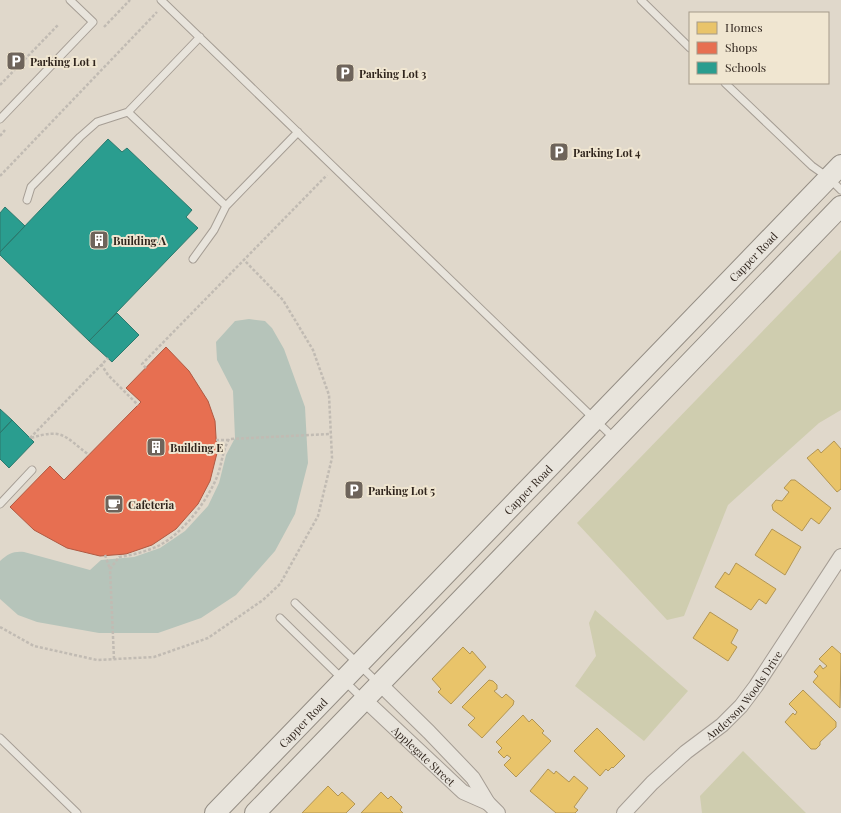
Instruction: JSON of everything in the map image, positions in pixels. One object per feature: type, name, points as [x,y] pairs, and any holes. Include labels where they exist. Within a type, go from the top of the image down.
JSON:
[{"type":"street","name":"Capper Road","points":[[215,813],[595,420],[837,177]]},
{"type":"street","points":[[255,813],[841,206]]},
{"type":"street","name":"Anderson Woods Drive","points":[[624,813],[652,783],[686,752],[722,725],[741,706],[756,686],[841,556]]},
{"type":"street","name":"Applegate Street","points":[[380,684],[473,778],[493,808]]},
{"type":"street","name":"Applegate Street","points":[[365,700],[463,792],[493,808]]},
{"type":"street","points":[[414,747],[429,732]]},
{"type":"lane","points":[[0,119],[93,22],[70,0]]},
{"type":"lane","points":[[161,0],[616,440]]},
{"type":"lane","points":[[641,0],[689,47]]},
{"type":"lane","points":[[27,200],[31,186],[80,137],[97,122],[128,112],[200,37]]},
{"type":"lane","points":[[726,84],[812,166],[837,177]]},
{"type":"lane","points":[[128,112],[226,206]]},
{"type":"lane","points":[[193,259],[214,230],[226,206],[298,132]]},
{"type":"lane","points":[[0,504],[32,470]]},
{"type":"lane","points":[[295,603],[380,684]]},
{"type":"lane","points":[[280,618],[365,700]]},
{"type":"lane","points":[[0,738],[77,813]]},
{"type":"path","points":[[0,176],[157,12]]},
{"type":"path","points":[[0,85],[58,25]]},
{"type":"path","points":[[146,368],[142,364],[327,175]]},
{"type":"path","points":[[0,627],[34,646],[97,660],[154,657],[208,638],[263,600],[280,584],[318,516],[332,458],[329,395],[313,350],[283,300],[244,260]]},
{"type":"path","points":[[88,455],[60,434],[49,432],[30,438],[108,358]]},
{"type":"path","points":[[101,364],[108,375],[138,405]]},
{"type":"path","points":[[216,440],[331,434]]},
{"type":"path","points":[[110,569],[119,557],[134,554],[161,544],[187,523],[203,503],[217,476],[223,449],[229,440]]},
{"type":"path","points":[[105,556],[110,569],[114,660]]},
{"type":"shaded area","points":[[841,250],[841,410],[819,423],[728,505],[684,616],[667,620],[577,523]]},
{"type":"shaded area","points":[[249,319],[265,321],[272,328],[284,349],[305,407],[308,463],[295,514],[275,551],[236,595],[201,618],[158,633],[99,633],[37,622],[18,615],[0,599],[0,561],[8,555],[17,552],[24,552],[90,570],[101,560],[134,557],[160,548],[185,531],[208,506],[219,483],[226,455],[235,438],[233,391],[217,360],[216,342],[235,321]]},
{"type":"shaded area","points":[[595,610],[688,691],[644,741],[575,686],[596,656],[589,623]]},
{"type":"shaded area","points":[[743,751],[806,813],[702,813],[700,796]]},
{"type":"building: Homes","points":[[834,441],[841,449],[841,489],[837,492],[807,458],[818,449],[821,453]]},
{"type":"building: Homes","points":[[791,480],[795,480],[831,508],[819,524],[811,518],[802,531],[773,510],[772,505],[776,500],[782,501],[789,492],[784,488]]},
{"type":"building: Homes","points":[[772,529],[801,547],[785,575],[755,555]]},
{"type":"building: Homes","points":[[736,563],[776,589],[766,604],[759,599],[751,610],[715,587],[725,572],[729,575]]},
{"type":"building: Homes","points":[[710,612],[738,630],[731,643],[737,647],[728,661],[693,638]]},
{"type":"building: Homes","points":[[832,646],[841,654],[840,708],[813,682],[818,676],[814,672],[820,665],[823,669],[827,666],[819,659]]},
{"type":"building: Homes","points":[[463,647],[470,654],[472,651],[486,667],[451,704],[438,692],[441,689],[432,679]]},
{"type":"building: Homes","points":[[489,680],[493,681],[497,685],[497,689],[494,691],[502,698],[506,694],[514,701],[513,705],[482,738],[468,725],[475,718],[462,707]]},
{"type":"building: Homes","points":[[803,690],[836,722],[836,727],[820,742],[820,745],[816,749],[811,749],[785,722],[793,713],[795,715],[797,712],[789,704]]},
{"type":"building: Homes","points":[[523,715],[529,722],[532,719],[544,731],[542,733],[551,741],[516,777],[504,765],[511,758],[507,755],[504,758],[498,752],[502,748],[496,742]]},
{"type":"building: Homes","points":[[597,728],[625,756],[613,768],[612,767],[608,771],[606,769],[600,776],[574,751]]},
{"type":"building: Homes","points":[[548,769],[554,774],[556,771],[569,782],[574,776],[588,788],[574,807],[578,810],[575,813],[556,813],[530,791]]},
{"type":"building: Homes","points":[[328,786],[338,796],[342,792],[355,804],[346,813],[302,813]]},
{"type":"building: Homes","points":[[381,792],[388,799],[391,796],[402,807],[400,810],[403,813],[361,813]]},
{"type":"building: Shops","name":"Building E","points":[[166,347],[189,371],[208,401],[215,421],[217,453],[210,481],[198,504],[176,529],[152,545],[126,554],[100,556],[67,548],[34,530],[10,507],[50,466],[64,480],[141,402],[126,388]]},
{"type":"building: Schools","name":"Building A","points":[[108,139],[122,152],[127,148],[192,210],[186,217],[198,228],[89,341],[0,255],[0,252]]},
{"type":"building: Schools","points":[[5,207],[25,226],[0,252],[0,213]]},
{"type":"building: Schools","points":[[117,313],[139,335],[112,362],[89,341]]},
{"type":"building: Schools","points":[[0,409],[12,420],[0,433]]},
{"type":"building: Schools","points":[[12,420],[34,442],[9,468],[0,459],[0,433]]},
{"type":"place","name":"Parking Lot 1","points":[[16,61]]},
{"type":"place","name":"Parking Lot 3","points":[[345,73]]},
{"type":"place","name":"Parking Lot 4","points":[[559,152]]},
{"type":"place","name":"Building A","points":[[99,240]]},
{"type":"place","name":"Building E","points":[[156,447]]},
{"type":"place","name":"Parking Lot 5","points":[[354,490]]},
{"type":"place","name":"Cafeteria","points":[[114,504]]}]
